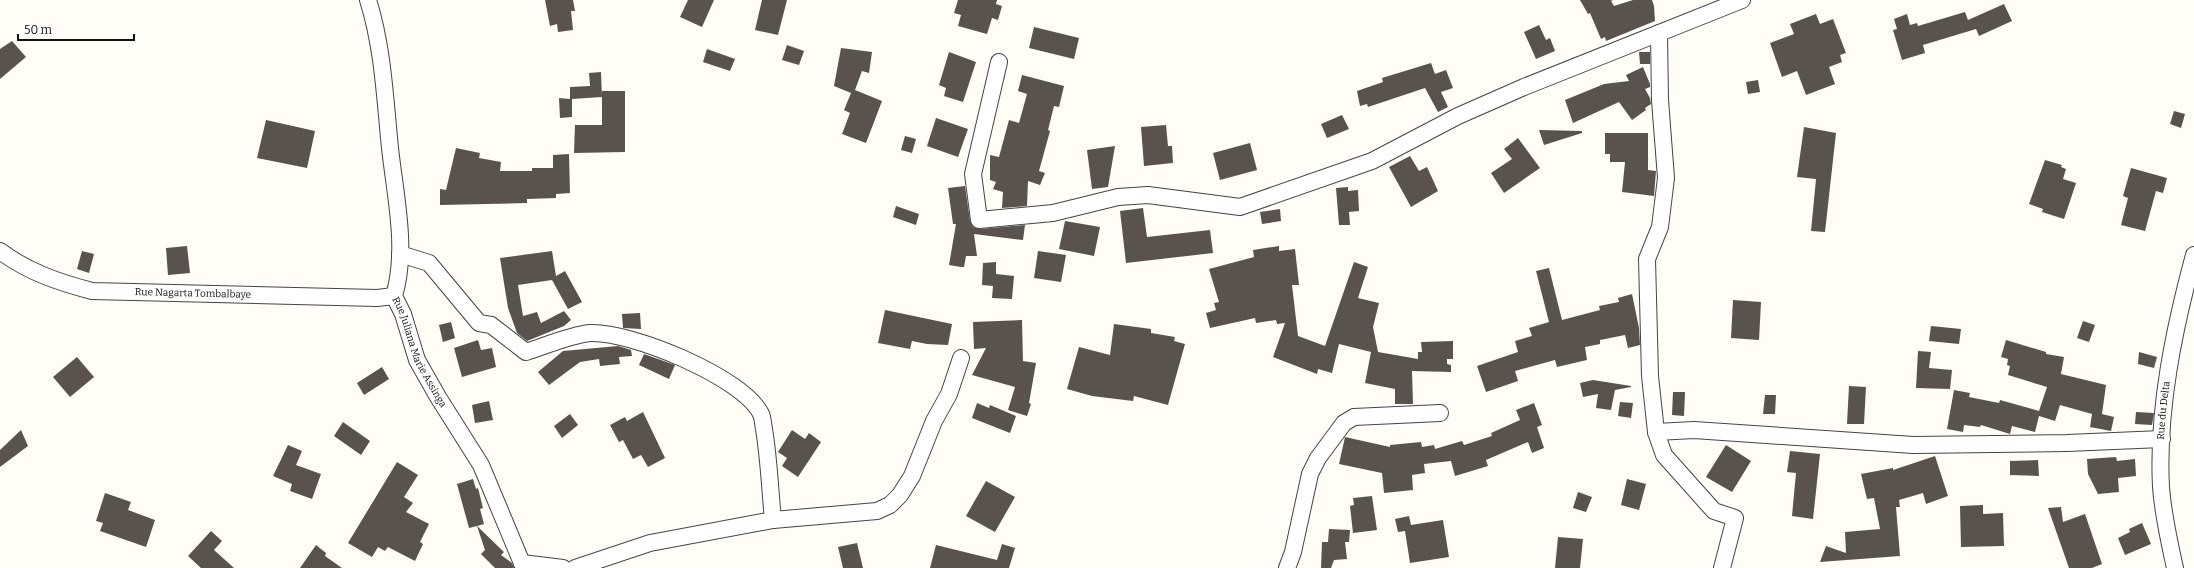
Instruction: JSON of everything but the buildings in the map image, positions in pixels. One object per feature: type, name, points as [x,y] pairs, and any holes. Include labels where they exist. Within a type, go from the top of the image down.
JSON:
[{"type":"street","name":"Rue Juliana Marie Assinga","points":[[368,0],[380,52],[400,254],[400,278],[394,296],[403,314],[417,360],[482,465],[523,565]]},
{"type":"street","points":[[999,62],[973,174],[979,220],[1053,213],[1118,197],[1148,195],[1240,207],[1372,162],[1458,116],[1524,87],[1742,0]]},
{"type":"street","points":[[1659,33],[1660,100],[1666,178],[1660,227],[1646,259],[1650,376],[1656,432],[1664,455],[1714,511],[1735,518],[1722,568]]},
{"type":"street","name":"Rue Nagarta Tombalbaye","points":[[0,251],[17,263],[38,274],[64,284],[92,290],[376,298],[394,296]]},
{"type":"street","points":[[400,254],[429,262],[479,323],[491,325],[526,352],[589,333],[629,338],[674,355],[733,386],[761,414],[765,438],[773,520]]},
{"type":"street","name":"Rue du Delta","points":[[2175,568],[2166,528],[2161,487],[2162,439],[2172,344],[2194,256]]},
{"type":"street","points":[[575,568],[650,544],[773,520],[877,511],[890,505],[900,495],[912,476],[928,435],[949,394],[961,358]]},
{"type":"street","points":[[1287,568],[1293,552],[1310,474],[1318,458],[1344,423],[1354,417],[1440,413]]},
{"type":"street","points":[[1656,432],[1694,430],[1913,445],[2082,443],[2162,439]]},
{"type":"street","points":[[523,565],[563,568]]}]
